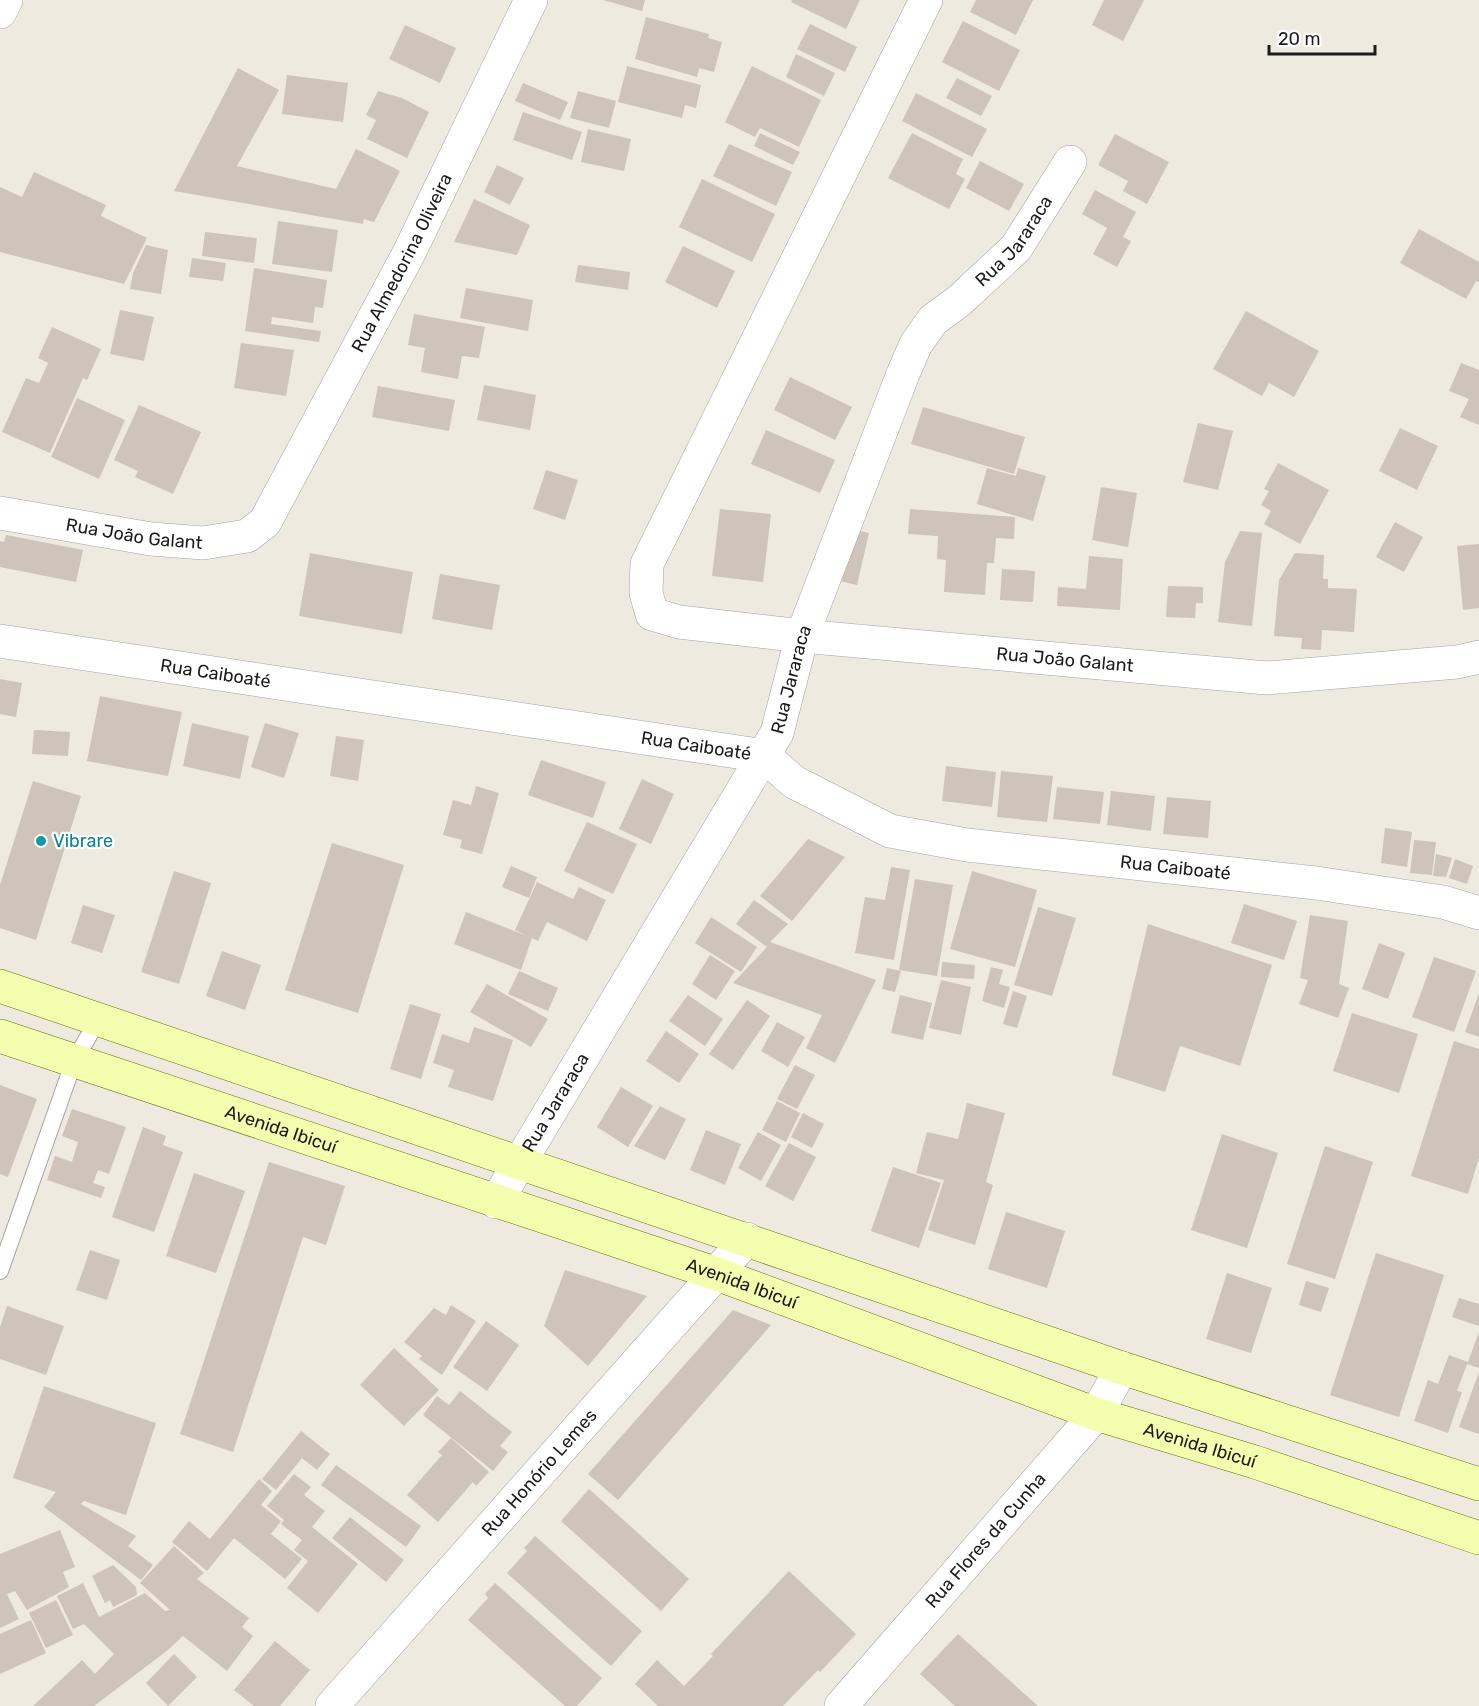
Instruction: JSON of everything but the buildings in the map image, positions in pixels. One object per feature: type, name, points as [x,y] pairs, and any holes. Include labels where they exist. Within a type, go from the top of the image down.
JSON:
[{"type":"main road","points":[[0,986],[1122,1368],[1479,1485]]},
{"type":"main road","name":"Avenida Ibicuí","points":[[0,1036],[717,1274],[1096,1414],[1255,1462],[1479,1538]]},
{"type":"main road","points":[[1255,1462],[1275,1418]]},
{"type":"street","points":[[0,12],[6,0]]},
{"type":"street","name":"Rua Almedorina Oliveira","points":[[265,522],[410,251],[531,0]]},
{"type":"street","name":"Rua João Galant","points":[[926,0],[647,564],[646,593],[652,614],[679,622],[802,636],[1267,678],[1457,662],[1479,657]]},
{"type":"street","name":"Rua Jararaca","points":[[496,1202],[777,734],[802,636],[916,344],[933,320],[959,301],[1016,248],[1070,162]]},
{"type":"street","name":"Rua João Galant","points":[[0,513],[151,539],[203,543],[247,536],[265,522]]},
{"type":"street","name":"Rua Caiboaté","points":[[0,641],[765,756],[794,782],[890,831],[967,845],[1316,883],[1443,903],[1479,913]]},
{"type":"street","name":"Rua Honório Lemes","points":[[332,1706],[747,1239]]},
{"type":"street","name":"Rua Flores da Cunha","points":[[841,1706],[1096,1414],[1122,1368]]},
{"type":"lane","points":[[0,1270],[74,1061],[98,1020]]},
{"type":"place","name":"Vibrare","points":[[41,841]]}]
